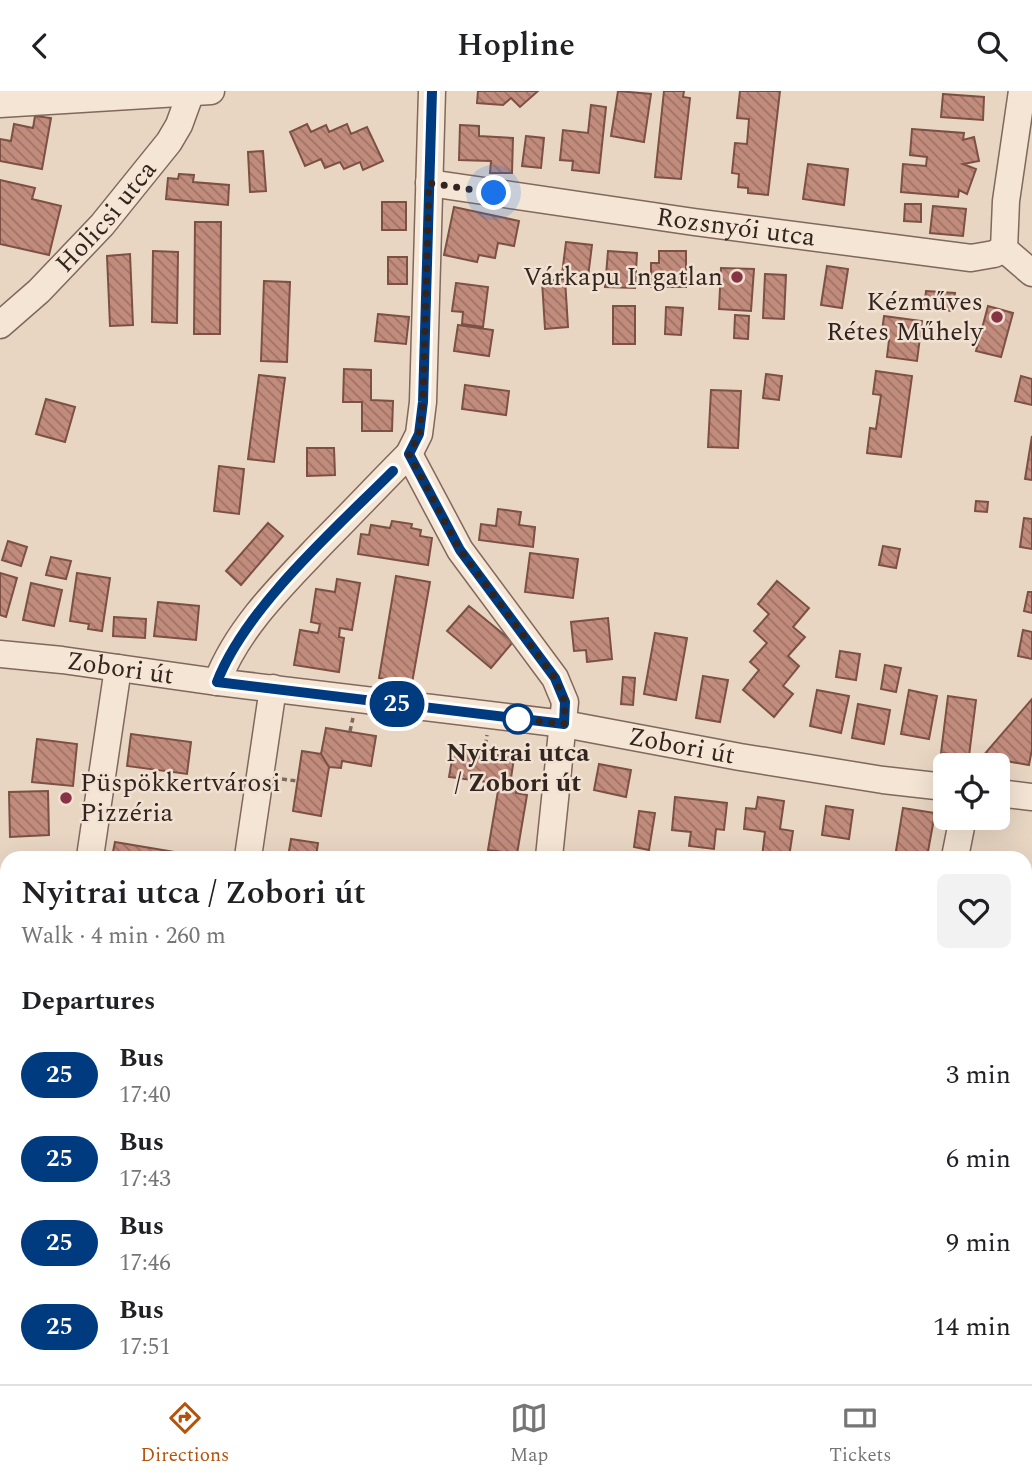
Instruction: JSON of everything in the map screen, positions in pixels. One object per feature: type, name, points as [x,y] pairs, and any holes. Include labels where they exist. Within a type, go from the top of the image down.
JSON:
[{"type":"street","points":[[217,682],[225,661],[248,626],[293,573],[409,454],[419,434],[423,402],[432,91]]},
{"type":"street","points":[[1021,91],[1006,201],[1004,249],[1032,274]]},
{"type":"street","points":[[0,104],[201,92]]},
{"type":"street","name":"Holicsi utca","points":[[0,325],[39,291],[119,204],[169,142],[201,92]]},
{"type":"street","name":"Rozsnyói utca","points":[[429,183],[971,258],[994,254],[1004,249]]},
{"type":"street","points":[[409,454],[460,550],[555,678],[565,702],[549,851]]},
{"type":"street","name":"Zobori út","points":[[0,654],[564,724],[740,757],[933,786]]},
{"type":"street","points":[[91,851],[118,668]]},
{"type":"street","points":[[249,851],[273,688]]},
{"type":"street","points":[[1010,794],[1032,797]]},
{"type":"street","points":[[956,851],[960,830]]},
{"type":"path","points":[[350,731],[353,718]]},
{"type":"path","points":[[484,753],[486,739]]},
{"type":"building","points":[[478,91],[538,91],[520,107],[511,98],[503,105],[477,103]]},
{"type":"building","points":[[618,91],[651,94],[644,142],[611,136]]},
{"type":"building","points":[[664,91],[684,91],[683,97],[690,98],[681,179],[655,177]]},
{"type":"building","points":[[740,91],[780,91],[768,195],[748,193],[748,188],[738,187],[739,174],[732,173],[735,143],[747,144],[749,119],[737,118]]},
{"type":"building","points":[[943,94],[984,97],[983,120],[941,117]]},
{"type":"building","points":[[591,105],[606,107],[599,173],[572,170],[573,161],[560,160],[563,130],[588,133]]},
{"type":"building","points":[[35,116],[51,118],[42,169],[0,161],[0,139],[11,141],[14,124],[33,128]]},
{"type":"building","points":[[307,124],[311,132],[326,125],[329,132],[347,124],[351,134],[367,127],[383,161],[363,170],[360,162],[344,169],[340,162],[325,168],[321,159],[305,166],[290,132]]},
{"type":"building","points":[[460,125],[479,126],[479,136],[513,138],[512,173],[490,173],[491,161],[459,160]]},
{"type":"building","points":[[912,129],[964,133],[963,140],[974,137],[979,161],[963,164],[976,169],[967,194],[959,190],[958,197],[901,192],[903,164],[926,166],[927,157],[910,155]]},
{"type":"building","points":[[526,136],[544,138],[541,168],[522,166]]},
{"type":"building","points":[[263,151],[266,191],[250,192],[248,152]]},
{"type":"building","points":[[808,164],[848,169],[844,205],[803,199]]},
{"type":"building","points":[[179,174],[194,175],[193,182],[229,185],[228,205],[166,199],[168,178],[178,179]]},
{"type":"building","points":[[0,180],[35,188],[32,199],[61,206],[49,255],[0,244]]},
{"type":"building","points":[[382,202],[406,202],[406,230],[382,230]]},
{"type":"building","points":[[905,204],[921,204],[921,222],[904,221]]},
{"type":"building","points":[[933,206],[966,209],[963,236],[930,233]]},
{"type":"building","points":[[454,207],[519,221],[514,246],[498,243],[495,258],[479,255],[477,262],[444,255]]},
{"type":"building","points":[[195,222],[221,222],[220,334],[194,334]]},
{"type":"building","points":[[566,242],[592,245],[588,277],[562,274]]},
{"type":"building","points":[[153,251],[178,252],[177,323],[152,322]]},
{"type":"building","points":[[608,251],[637,253],[635,288],[605,287]]},
{"type":"building","points":[[659,251],[686,251],[686,287],[651,287],[651,263],[659,263]]},
{"type":"building","points":[[130,254],[133,325],[110,326],[107,256]]},
{"type":"building","points":[[388,257],[407,257],[407,284],[388,284]]},
{"type":"building","points":[[827,266],[848,269],[842,308],[821,305]]},
{"type":"building","points":[[721,268],[754,269],[751,311],[719,309]]},
{"type":"building","points":[[765,274],[786,275],[784,319],[763,318]]},
{"type":"building","points":[[565,279],[568,327],[545,329],[542,281]]},
{"type":"building","points":[[264,281],[290,282],[287,362],[261,361]]},
{"type":"building","points":[[456,283],[488,287],[483,327],[462,324],[463,312],[452,311]]},
{"type":"building","points":[[926,291],[955,293],[953,311],[924,309]]},
{"type":"building","points":[[613,306],[635,306],[635,344],[613,344]]},
{"type":"building","points":[[988,306],[1013,313],[1001,357],[976,351]]},
{"type":"building","points":[[666,307],[683,308],[681,335],[665,334]]},
{"type":"building","points":[[378,314],[409,317],[406,344],[375,341]]},
{"type":"building","points":[[735,315],[749,316],[748,339],[734,338]]},
{"type":"building","points":[[884,316],[922,321],[917,361],[887,357],[889,340],[881,339]]},
{"type":"building","points":[[458,325],[493,330],[489,356],[454,351]]},
{"type":"building","points":[[344,369],[371,370],[371,400],[393,401],[392,431],[362,431],[362,402],[343,402]]},
{"type":"building","points":[[876,371],[912,376],[901,457],[867,453],[870,428],[876,429],[881,395],[873,394]]},
{"type":"building","points":[[766,374],[782,376],[779,400],[763,398]]},
{"type":"building","points":[[259,375],[285,378],[274,462],[248,459]]},
{"type":"building","points":[[1021,376],[1032,379],[1032,405],[1015,401]]},
{"type":"building","points":[[465,385],[509,391],[506,415],[462,409]]},
{"type":"building","points":[[711,390],[741,391],[738,448],[708,447]]},
{"type":"building","points":[[46,399],[75,407],[65,442],[36,434]]},
{"type":"building","points":[[1032,436],[1032,480],[1025,479]]},
{"type":"building","points":[[307,448],[334,448],[335,475],[307,476]]},
{"type":"building","points":[[219,466],[244,469],[239,514],[214,511]]},
{"type":"building","points":[[976,501],[988,502],[987,512],[975,511]]},
{"type":"building","points":[[498,509],[521,512],[519,525],[535,527],[533,547],[479,540],[481,524],[496,526]]},
{"type":"building","points":[[1024,518],[1032,519],[1032,549],[1020,547]]},
{"type":"building","points":[[392,521],[412,524],[411,528],[421,530],[420,536],[432,538],[428,565],[358,554],[361,534],[369,535],[371,525],[390,528]]},
{"type":"building","points":[[268,523],[283,536],[241,585],[226,571]]},
{"type":"building","points":[[8,541],[27,547],[21,566],[2,560]]},
{"type":"building","points":[[883,546],[900,549],[896,568],[879,565]]},
{"type":"building","points":[[530,553],[578,559],[573,598],[525,592]]},
{"type":"building","points":[[51,557],[71,561],[66,579],[46,575]]},
{"type":"building","points":[[0,573],[17,578],[6,617],[0,615]]},
{"type":"building","points":[[77,573],[110,578],[102,631],[88,629],[89,624],[70,621]]},
{"type":"building","points":[[396,576],[430,582],[412,683],[379,678]]},
{"type":"building","points":[[337,579],[360,583],[352,630],[340,628],[339,637],[344,638],[339,672],[294,665],[300,630],[318,633],[320,624],[311,622],[316,589],[335,592]]},
{"type":"building","points":[[777,581],[809,608],[793,627],[805,637],[788,656],[799,666],[783,686],[793,694],[774,717],[743,690],[759,670],[750,662],[767,643],[754,631],[769,614],[758,604]]},
{"type":"building","points":[[31,583],[62,590],[54,626],[23,620]]},
{"type":"building","points":[[1028,592],[1032,592],[1032,613],[1024,611]]},
{"type":"building","points":[[158,602],[199,606],[196,640],[154,636]]},
{"type":"building","points":[[469,606],[513,642],[491,668],[447,631]]},
{"type":"building","points":[[114,617],[146,619],[145,638],[113,636]]},
{"type":"building","points":[[608,618],[612,659],[587,662],[586,650],[574,651],[571,622]]},
{"type":"building","points":[[1023,630],[1032,632],[1032,659],[1018,656]]},
{"type":"building","points":[[655,633],[687,638],[676,700],[644,694]]},
{"type":"building","points":[[840,651],[860,654],[856,680],[836,677]]},
{"type":"building","points":[[885,665],[901,668],[896,692],[881,689]]},
{"type":"building","points":[[703,676],[728,680],[720,722],[696,718]]},
{"type":"building","points":[[623,677],[635,678],[633,705],[621,704]]},
{"type":"building","points":[[817,690],[849,696],[841,733],[810,726]]},
{"type":"building","points":[[909,690],[937,696],[929,739],[901,734]]},
{"type":"building","points":[[948,696],[976,700],[969,753],[941,753]]},
{"type":"building","points":[[1032,699],[1032,749],[1029,765],[1010,762],[1010,753],[985,753]]},
{"type":"building","points":[[858,704],[890,710],[884,744],[852,738]]},
{"type":"building","points":[[326,728],[376,736],[371,766],[342,761],[341,768],[329,767],[321,754]]},
{"type":"building","points":[[131,734],[191,742],[187,774],[127,766]]},
{"type":"building","points":[[37,739],[77,744],[73,786],[32,782]]},
{"type":"building","points":[[454,748],[514,758],[510,785],[449,777]]},
{"type":"building","points":[[302,751],[321,754],[329,767],[321,816],[293,811]]},
{"type":"building","points":[[599,764],[631,770],[626,797],[594,790]]},
{"type":"building","points":[[499,785],[517,786],[516,793],[527,795],[518,851],[488,850]]},
{"type":"building","points":[[48,791],[49,835],[10,837],[9,792]]},
{"type":"building","points":[[675,797],[727,803],[724,830],[716,829],[714,849],[689,846],[691,832],[672,830]]},
{"type":"building","points":[[758,797],[784,801],[780,829],[793,831],[790,851],[763,851],[765,832],[744,829],[746,808],[756,809]]},
{"type":"building","points":[[826,806],[853,810],[849,839],[822,835]]},
{"type":"building","points":[[903,808],[933,813],[928,851],[896,851]]},
{"type":"building","points":[[639,811],[655,813],[649,850],[634,847]]},
{"type":"building","points":[[291,839],[318,843],[317,851],[289,851]]},
{"type":"building","points":[[115,842],[169,851],[113,851]]},
{"type":"bus line","name":"25","points":[[393,471],[293,573],[248,626],[225,661],[217,682],[564,724],[565,702],[555,678],[460,550],[409,454],[419,434],[423,402],[432,91]]},
{"type":"place","name":"Várkapu Ingatlan","points":[[737,277]]},
{"type":"place","name":"Kézműves Rétes Műhely","points":[[997,317]]},
{"type":"place","name":"Nyitrai utca / Zobori út","points":[[518,719]]},
{"type":"place","name":"Püspökkertvárosi Pizzéria","points":[[66,798]]},
{"type":"route","points":[[494,193],[429,183],[423,402],[419,434],[409,454],[460,550],[555,678],[565,702],[564,724],[510,718],[518,719]]}]
